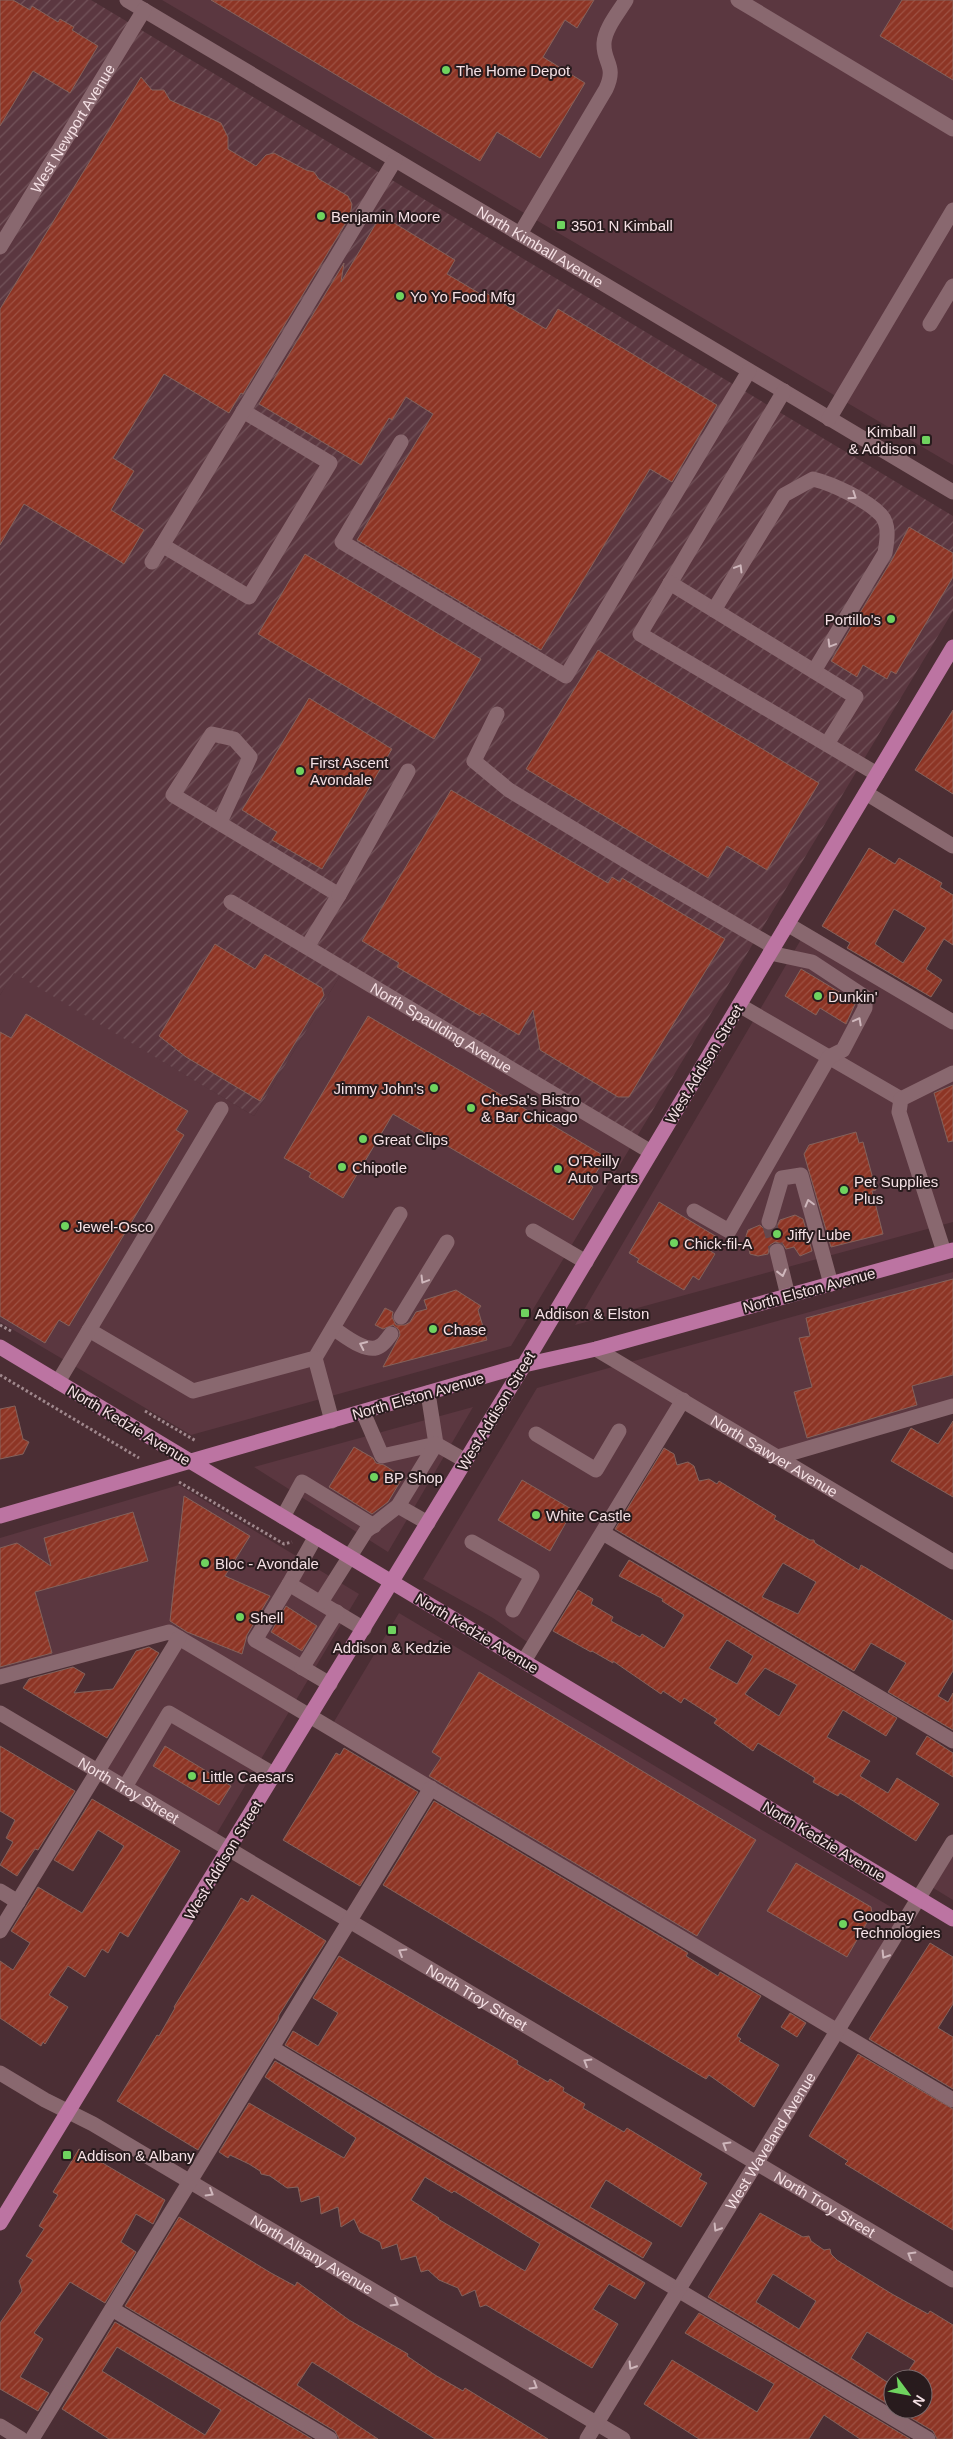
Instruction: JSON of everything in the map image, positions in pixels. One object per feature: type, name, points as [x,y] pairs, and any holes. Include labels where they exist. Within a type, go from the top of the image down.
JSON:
[{"type":"main road","name":"West Addison Street","points":[[0,2223],[524,1366],[877,774],[948,665],[953,647]]},
{"type":"main road","name":"North Elston Avenue","points":[[0,1516],[524,1366],[596,1349],[949,1251]]},
{"type":"main road","name":"North Kedzie Avenue","points":[[2,1349],[953,1918]]},
{"type":"street","name":"North Kimball Avenue","points":[[127,0],[953,492]]},
{"type":"street","points":[[520,234],[606,89],[612,71],[604,42],[608,30],[626,0]]},
{"type":"street","points":[[738,0],[953,129]]},
{"type":"street","name":"West Newport Avenue","points":[[0,247],[144,10]]},
{"type":"street","points":[[152,562],[395,160]]},
{"type":"street","points":[[829,419],[953,210]]},
{"type":"street","points":[[930,324],[953,286]]},
{"type":"street","points":[[401,442],[342,542],[566,676],[749,371]]},
{"type":"street","points":[[784,392],[640,634],[877,774]]},
{"type":"street","points":[[162,545],[249,597],[330,463],[243,411]]},
{"type":"street","points":[[714,610],[784,495],[813,479],[829,483],[847,491],[882,516],[888,534],[885,553],[814,671]]},
{"type":"street","points":[[670,583],[856,697],[827,744]]},
{"type":"street","points":[[497,714],[474,761],[509,790],[772,950],[812,962],[865,997],[866,1008],[843,1050],[829,1057],[729,1231],[694,1211]]},
{"type":"street","points":[[220,822],[250,757],[234,739],[212,734],[173,795],[339,895]]},
{"type":"street","points":[[307,947],[339,895],[408,771]]},
{"type":"street","points":[[866,793],[953,846]]},
{"type":"street","name":"North Spaulding Avenue","points":[[231,902],[651,1152]]},
{"type":"street","points":[[787,924],[953,1022]]},
{"type":"street","points":[[739,1005],[902,1099]]},
{"type":"street","points":[[949,1251],[899,1112],[902,1099],[953,1073]]},
{"type":"street","points":[[58,1382],[221,1109]]},
{"type":"street","points":[[769,1222],[782,1178],[801,1175],[831,1284]]},
{"type":"street","points":[[89,1330],[193,1391],[315,1358],[400,1214]]},
{"type":"street","points":[[533,1231],[586,1262]]},
{"type":"street","points":[[401,1317],[447,1242]]},
{"type":"street","points":[[777,1251],[788,1296]]},
{"type":"street","points":[[333,1328],[367,1348],[374,1349],[381,1346],[391,1334]]},
{"type":"street","name":"North Sawyer Avenue","points":[[596,1349],[953,1562]]},
{"type":"street","points":[[315,1358],[332,1421]]},
{"type":"street","points":[[321,1602],[366,1531],[398,1506],[436,1444],[428,1393]]},
{"type":"street","points":[[524,1661],[683,1400]]},
{"type":"street","points":[[778,1457],[953,1406]]},
{"type":"street","points":[[362,1412],[382,1456],[436,1444],[466,1460]]},
{"type":"street","points":[[536,1434],[596,1470],[619,1431]]},
{"type":"street","points":[[283,1517],[302,1482],[374,1526]]},
{"type":"street","points":[[398,1506],[428,1523]]},
{"type":"street","points":[[602,1533],[953,1741]]},
{"type":"street","points":[[316,1536],[255,1640],[330,1684]]},
{"type":"street","points":[[472,1542],[532,1576],[513,1610]]},
{"type":"street","points":[[289,1584],[364,1629]]},
{"type":"street","points":[[302,1668],[337,1612]]},
{"type":"street","points":[[0,1677],[169,1632],[953,2100]]},
{"type":"street","points":[[0,1931],[179,1638]]},
{"type":"street","name":"North Troy Street","points":[[0,1713],[953,2280]]},
{"type":"street","points":[[125,1787],[169,1713],[275,1775]]},
{"type":"street","points":[[32,2439],[431,1788]]},
{"type":"street","name":"West Waveland Avenue","points":[[587,2439],[953,1842]]},
{"type":"street","points":[[0,1891],[18,1902]]},
{"type":"street","points":[[272,2048],[928,2439]]},
{"type":"street","name":"North Albany Avenue","points":[[0,2073],[93,2124],[623,2439]]},
{"type":"street","points":[[112,2309],[330,2439]]},
{"type":"street","points":[[0,2426],[21,2439]]},
{"type":"shaded area","points":[[0,0],[91,0],[953,516],[953,611],[636,1138],[346,966],[254,1116],[14,973],[0,995]]},
{"type":"shaded area","points":[[162,0],[953,0],[953,465]]},
{"type":"shaded area","points":[[803,936],[953,1026],[953,1222],[575,1325]]},
{"type":"shaded area","points":[[346,966],[636,1138],[511,1346],[191,1435],[0,1322],[0,995],[14,972],[254,1116]]},
{"type":"shaded area","points":[[953,1272],[953,1401],[770,1455],[685,1404],[536,1648],[493,1618],[423,1579],[537,1388]]},
{"type":"shaded area","points":[[473,1407],[388,1552],[254,1467]]},
{"type":"shaded area","points":[[179,1485],[359,1594],[214,1838],[102,1769],[179,1641],[168,1634],[0,1680],[0,1538]]},
{"type":"shaded area","points":[[399,1613],[906,1916],[839,2028],[332,1725]]},
{"type":"shaded area","points":[[953,1848],[953,1900],[930,1886]]},
{"type":"building","points":[[0,0],[13,0],[30,10],[32,6],[58,22],[60,19],[74,27],[72,30],[98,46],[70,93],[33,71],[0,126]]},
{"type":"building","name":"The Home Depot","points":[[211,0],[594,0],[577,28],[565,20],[543,57],[585,83],[540,158],[497,132],[480,161]]},
{"type":"building","points":[[902,0],[953,0],[953,80],[880,36]]},
{"type":"building","points":[[141,77],[152,90],[164,90],[170,100],[221,123],[228,137],[228,149],[256,166],[266,155],[274,153],[306,170],[314,172],[319,179],[348,196],[352,204],[350,216],[243,394],[241,393],[229,413],[164,374],[113,458],[134,471],[111,510],[144,530],[124,564],[24,504],[0,545],[0,309]]},
{"type":"building","points":[[381,215],[455,260],[447,274],[484,296],[486,293],[546,329],[558,309],[717,405],[672,482],[650,469],[541,650],[357,540],[433,414],[406,397],[392,420],[389,418],[361,465],[259,404],[344,263],[341,282]]},
{"type":"building","name":"Portillo's","points":[[909,527],[953,553],[953,577],[896,674],[891,671],[887,679],[863,665],[857,677],[831,661],[893,558]]},
{"type":"building","points":[[305,554],[481,659],[434,739],[258,634]]},
{"type":"building","points":[[598,650],[819,783],[767,870],[727,846],[708,878],[526,769]]},
{"type":"building","points":[[309,698],[392,749],[322,869],[272,840],[277,832],[242,810]]},
{"type":"building","points":[[953,710],[953,794],[915,770]]},
{"type":"building","points":[[451,790],[608,883],[612,877],[620,882],[622,878],[725,939],[629,1097],[618,1097],[540,1050],[533,1010],[519,1035],[482,1013],[480,1016],[397,967],[399,963],[362,941]]},
{"type":"building","points":[[869,848],[895,864],[899,858],[942,883],[940,887],[953,895],[953,945],[944,939],[926,969],[942,980],[931,997],[847,948],[850,943],[822,926]],"holes":[[[894,909],[926,928],[903,963],[875,944]]]},
{"type":"building","points":[[215,944],[255,969],[265,954],[322,988],[324,995],[260,1101],[186,1057],[159,1036]]},
{"type":"building","name":"Dunkin'","points":[[801,969],[856,1002],[846,1024],[820,1008],[816,1015],[785,996]]},
{"type":"building","name":"Jewel-Osco","points":[[26,1014],[188,1111],[176,1130],[184,1135],[69,1326],[59,1320],[45,1343],[0,1316],[0,1032],[11,1038]]},
{"type":"building","points":[[368,1016],[606,1157],[589,1184],[593,1187],[573,1220],[393,1114],[343,1198],[309,1177],[311,1173],[284,1158]]},
{"type":"building","points":[[953,1085],[953,1141],[948,1142],[934,1093]]},
{"type":"building","name":"Pet Supplies Plus","points":[[856,1132],[859,1143],[863,1142],[876,1190],[872,1191],[883,1234],[831,1247],[804,1154],[809,1145]]},
{"type":"building","name":"Chick-fil-A","points":[[659,1202],[717,1237],[709,1250],[715,1254],[699,1280],[693,1276],[684,1290],[637,1262],[639,1259],[629,1253]]},
{"type":"building","name":"Jiffy Lube","points":[[795,1215],[803,1219],[812,1251],[800,1256],[794,1247],[786,1249],[783,1244],[775,1242],[770,1245],[768,1254],[758,1256],[750,1254],[746,1236],[748,1230],[760,1225],[766,1231],[772,1231],[780,1220]]},
{"type":"building","points":[[953,1279],[953,1375],[912,1386],[917,1405],[807,1438],[794,1392],[812,1387],[799,1338],[810,1336],[806,1318]]},
{"type":"building","name":"Chase","points":[[456,1290],[481,1306],[478,1310],[487,1340],[383,1367],[400,1335],[399,1330],[393,1325],[383,1329],[375,1325],[385,1308],[393,1312],[392,1317],[396,1325],[405,1325],[410,1322],[416,1312],[427,1309],[424,1300]]},
{"type":"building","points":[[15,1406],[23,1439],[29,1442],[23,1454],[0,1459],[0,1409]]},
{"type":"building","points":[[953,1421],[953,1497],[891,1461],[911,1428],[938,1444]]},
{"type":"building","points":[[354,1447],[373,1458],[376,1463],[384,1465],[403,1477],[388,1502],[372,1514],[329,1487]]},
{"type":"building","points":[[664,1448],[674,1454],[677,1465],[688,1462],[694,1466],[699,1481],[709,1479],[717,1484],[719,1481],[776,1516],[774,1519],[810,1540],[814,1540],[815,1543],[859,1570],[861,1565],[868,1569],[953,1621],[953,1671],[938,1696],[948,1702],[953,1693],[953,1730],[888,1692],[906,1663],[871,1643],[854,1671],[615,1529]],"holes":[[[783,1563],[816,1582],[798,1614],[762,1597]]]},
{"type":"building","name":"White Castle","points":[[522,1480],[573,1510],[550,1551],[498,1520]]},
{"type":"building","points":[[184,1496],[250,1536],[225,1576],[270,1596],[247,1635],[242,1654],[187,1632],[170,1621]]},
{"type":"building","points":[[133,1512],[148,1561],[35,1592],[52,1653],[0,1667],[0,1548],[17,1543],[51,1566],[44,1538]]},
{"type":"building","points":[[629,1560],[897,1718],[886,1736],[843,1710],[827,1737],[870,1761],[860,1776],[888,1793],[897,1778],[939,1804],[916,1841],[847,1797],[840,1793],[838,1796],[813,1782],[815,1778],[758,1743],[753,1751],[714,1723],[717,1719],[684,1698],[681,1703],[663,1691],[661,1694],[613,1661],[613,1663],[553,1631],[578,1590],[593,1599],[591,1604],[613,1617],[611,1621],[640,1637],[642,1634],[664,1648],[684,1615],[662,1601],[663,1599],[619,1576]],"holes":[[[727,1640],[753,1656],[737,1684],[709,1668]],[[765,1668],[797,1685],[779,1716],[745,1694]]]},
{"type":"building","name":"Shell","points":[[286,1606],[317,1626],[302,1651],[271,1632]]},
{"type":"building","points":[[149,1647],[159,1653],[107,1738],[23,1688],[29,1679],[73,1667],[85,1674],[74,1693],[113,1689],[136,1651]]},
{"type":"building","points":[[479,1672],[756,1840],[697,1936],[429,1776],[441,1758],[432,1752]]},
{"type":"building","points":[[927,1736],[953,1753],[953,1777],[916,1754]]},
{"type":"building","points":[[0,1746],[75,1791],[38,1850],[35,1849],[17,1876],[0,1865],[13,1842],[6,1838],[15,1820],[0,1811]]},
{"type":"building","name":"Little Caesars","points":[[165,1746],[231,1786],[219,1805],[153,1766]]},
{"type":"building","points":[[344,1748],[418,1792],[360,1886],[283,1840],[336,1753],[340,1755]]},
{"type":"building","points":[[92,1799],[180,1851],[128,1937],[120,1932],[108,1953],[102,1949],[85,1977],[68,1966],[49,1995],[68,2007],[45,2044],[43,2042],[41,2046],[0,2018],[0,1961],[13,1970],[30,1943],[11,1931],[38,1887],[82,1913],[124,1846],[98,1830],[73,1871],[54,1860]]},
{"type":"building","points":[[434,1801],[688,1953],[686,1956],[718,1976],[720,1972],[761,1996],[737,2036],[741,2039],[739,2041],[779,2065],[754,2107],[709,2075],[706,2079],[383,1885]]},
{"type":"building","points":[[796,1863],[871,1907],[872,1914],[847,1957],[767,1911]]},
{"type":"building","points":[[252,1895],[326,1941],[198,2150],[117,2101],[157,2035],[159,2036],[174,2007],[241,1898],[248,1902]]},
{"type":"building","points":[[930,1943],[953,1957],[953,2004],[938,2028],[953,2037],[953,2089],[869,2039]]},
{"type":"building","points":[[339,1956],[518,2061],[517,2064],[548,2082],[550,2079],[564,2088],[563,2091],[585,2104],[583,2108],[624,2132],[627,2128],[702,2174],[699,2179],[707,2183],[681,2227],[606,2180],[590,2207],[652,2243],[643,2258],[285,2045],[293,2031],[318,2046],[338,2013],[313,1998]]},
{"type":"building","points":[[790,2013],[806,2023],[797,2037],[781,2027]]},
{"type":"building","points":[[858,2054],[953,2109],[953,2230],[845,2164],[848,2161],[809,2136]]},
{"type":"building","points":[[275,2061],[645,2283],[635,2299],[609,2284],[593,2309],[618,2324],[592,2368],[486,2305],[480,2307],[475,2290],[462,2296],[458,2288],[439,2280],[428,2270],[421,2272],[416,2256],[401,2260],[397,2244],[382,2249],[380,2242],[360,2232],[354,2219],[341,2227],[338,2207],[321,2214],[319,2196],[301,2202],[298,2187],[287,2188],[270,2176],[261,2174],[260,2171],[249,2164],[230,2155],[228,2158],[219,2152],[249,2103],[344,2158],[356,2138],[265,2077]],"holes":[[[425,2177],[452,2193],[454,2191],[540,2244],[525,2271],[438,2219],[411,2200]]]},
{"type":"building","points":[[79,2149],[165,2200],[153,2224],[136,2214],[121,2242],[136,2252],[105,2303],[70,2282],[34,2333],[43,2339],[20,2377],[49,2393],[38,2411],[0,2389],[0,2323],[22,2291],[19,2281],[33,2260],[26,2256],[44,2229],[39,2226],[58,2195],[53,2192]]},
{"type":"building","points":[[760,2213],[803,2237],[809,2236],[811,2241],[824,2250],[830,2249],[831,2254],[837,2260],[892,2294],[928,2314],[930,2311],[953,2325],[953,2439],[937,2439],[933,2431],[913,2419],[933,2419],[933,2369],[910,2369],[915,2361],[867,2332],[851,2358],[883,2379],[883,2401],[708,2297]],"holes":[[[773,2274],[816,2301],[799,2329],[756,2302]]]},
{"type":"building","points":[[179,2217],[271,2273],[295,2286],[297,2282],[349,2320],[408,2354],[407,2356],[435,2375],[463,2391],[465,2388],[548,2439],[435,2439],[312,2362],[297,2385],[378,2439],[339,2439],[335,2431],[125,2306]]},
{"type":"building","points":[[699,2313],[910,2439],[860,2439],[824,2415],[809,2439],[699,2439],[644,2404],[672,2360],[757,2412],[774,2384],[685,2333]]},
{"type":"building","points":[[115,2322],[312,2439],[109,2439],[62,2409]],"holes":[[[117,2347],[221,2410],[205,2435],[102,2371]]]},
{"type":"tunnel","points":[[769,1222],[777,1251]]},
{"type":"place","name":"The Home Depot","points":[[446,70]]},
{"type":"place","name":"Benjamin Moore","points":[[321,216]]},
{"type":"place","name":"3501 N Kimball","points":[[561,225]]},
{"type":"place","name":"Yo Yo Food Mfg","points":[[400,296]]},
{"type":"place","name":"Kimball & Addison","points":[[926,440]]},
{"type":"place","name":"Portillo's","points":[[891,619]]},
{"type":"place","name":"First Ascent Avondale","points":[[300,771]]},
{"type":"place","name":"Dunkin'","points":[[818,996]]},
{"type":"place","name":"Jimmy John's","points":[[434,1088]]},
{"type":"place","name":"CheSa's Bistro & Bar Chicago","points":[[471,1108]]},
{"type":"place","name":"Great Clips","points":[[363,1139]]},
{"type":"place","name":"Chipotle","points":[[342,1167]]},
{"type":"place","name":"O'Reilly Auto Parts","points":[[558,1169]]},
{"type":"place","name":"Pet Supplies Plus","points":[[844,1190]]},
{"type":"place","name":"Jewel-Osco","points":[[65,1226]]},
{"type":"place","name":"Jiffy Lube","points":[[777,1234]]},
{"type":"place","name":"Chick-fil-A","points":[[674,1243]]},
{"type":"place","name":"Addison & Elston","points":[[525,1313]]},
{"type":"place","name":"Chase","points":[[433,1329]]},
{"type":"place","name":"BP Shop","points":[[374,1477]]},
{"type":"place","name":"White Castle","points":[[536,1515]]},
{"type":"place","name":"Bloc - Avondale","points":[[205,1563]]},
{"type":"place","name":"Shell","points":[[240,1617]]},
{"type":"place","name":"Addison & Kedzie","points":[[392,1630]]},
{"type":"place","name":"Little Caesars","points":[[192,1776]]},
{"type":"place","name":"Goodbay Technologies","points":[[843,1924]]},
{"type":"place","name":"Addison & Albany","points":[[67,2155]]}]
